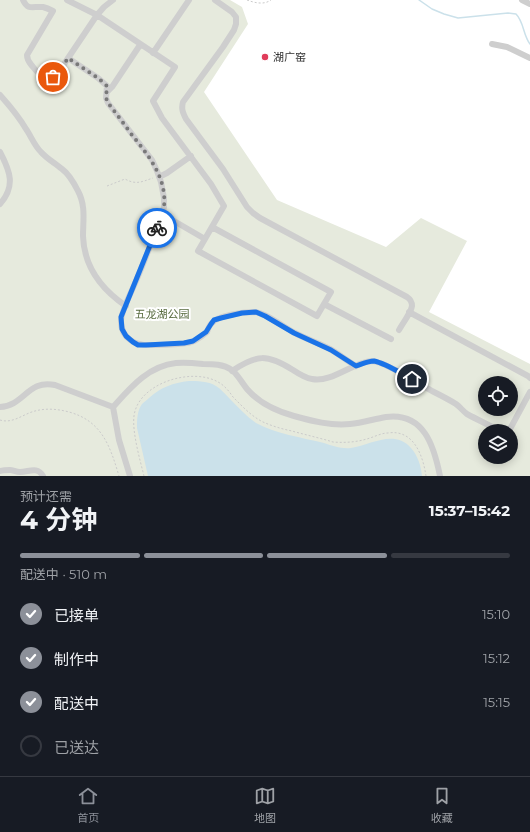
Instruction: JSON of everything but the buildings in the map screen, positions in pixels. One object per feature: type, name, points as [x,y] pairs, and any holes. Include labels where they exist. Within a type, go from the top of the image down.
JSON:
[{"type":"street","points":[[23,0],[26,6],[30,8],[42,7],[53,11],[27,55],[28,61],[38,74],[44,77],[56,76],[97,15],[104,6],[113,0]]},
{"type":"street","points":[[67,0],[97,15],[174,67],[153,100],[162,118],[211,184],[224,206],[198,251],[317,316],[331,292],[212,227]]},
{"type":"street","points":[[153,53],[189,0]]},
{"type":"street","points":[[215,0],[232,12],[236,17],[236,24],[234,30],[223,47],[183,102],[182,108],[186,119],[223,169],[247,207],[253,213],[407,297],[411,301],[412,306],[399,330]]},
{"type":"street","points":[[522,0],[530,4]]},
{"type":"street","points":[[107,92],[112,87],[140,44]]},
{"type":"street","points":[[492,44],[507,47],[530,58]]},
{"type":"street","points":[[68,58],[98,78],[107,86],[106,98],[108,103],[152,160],[161,182],[164,198],[162,214],[121,317],[122,329],[126,336],[138,345],[184,343],[193,341],[206,332],[214,320],[242,313],[256,312],[294,333],[331,350],[356,366]]},
{"type":"street","points":[[0,95],[26,127],[34,144],[49,160],[63,170],[72,180],[79,192],[83,204],[84,249],[89,264],[94,275],[102,286],[114,298],[126,306]]},
{"type":"street","points":[[0,152],[8,168],[10,179],[8,192],[0,204]]},
{"type":"street","points":[[159,177],[191,156]]},
{"type":"street","points":[[162,214],[205,239]]},
{"type":"street","points":[[324,304],[391,339]]},
{"type":"street","points":[[409,312],[530,378]]},
{"type":"street","points":[[232,371],[253,359],[260,358],[275,360],[283,363],[305,377],[316,380],[325,379],[365,362],[374,361],[406,376],[457,404],[466,413],[500,431],[510,429],[530,392]]},
{"type":"street","points":[[113,407],[134,385],[153,370],[182,362],[219,364],[232,371],[248,390],[258,399],[289,415],[338,425],[390,417],[411,421],[422,430],[432,444],[440,476]]},
{"type":"street","points":[[0,407],[12,404],[34,387],[46,384],[56,385],[113,407]]},
{"type":"street","points":[[113,407],[119,440],[130,476]]},
{"type":"street","points":[[0,470],[20,472],[31,470],[38,471],[43,476]]},
{"type":"path","points":[[247,0],[258,3],[267,3],[271,0]]},
{"type":"path","points":[[107,186],[125,179],[137,183],[159,177]]},
{"type":"path","points":[[144,476],[134,425],[134,416],[137,406],[143,397],[156,386],[174,379],[195,376],[209,378],[218,382],[224,386],[252,415],[263,422],[276,427],[333,442],[363,440],[389,432],[403,435],[412,441],[420,451],[426,476]]},
{"type":"path","points":[[0,420],[10,421],[29,412],[47,409],[65,410],[81,416],[97,428],[104,437],[112,454],[119,476]]},
{"type":"green space","name":"五龙湖公园","points":[[0,0],[230,0],[242,7],[248,24],[204,92],[277,200],[386,247],[421,218],[467,241],[429,312],[530,364],[530,476],[0,476]]},
{"type":"water","points":[[199,381],[213,384],[256,423],[263,427],[280,432],[344,448],[351,448],[390,439],[404,442],[416,454],[422,476],[148,476],[137,428],[137,419],[140,407],[163,388],[172,384]]},
{"type":"waterway","points":[[419,0],[432,9],[458,18],[508,13],[516,14],[521,21],[530,44]]},
{"type":"way so far","points":[[53,77],[56,76],[68,58],[98,78],[107,86],[106,98],[108,103],[152,160],[161,182],[164,207],[157,228]]},
{"type":"place","name":"湖广窑","points":[[265,57]]},
{"type":"route","points":[[157,228],[121,317],[122,329],[126,336],[138,345],[184,343],[193,341],[200,338],[214,320],[242,313],[256,312],[294,333],[331,350],[356,366],[365,362],[374,361],[412,379]]}]
